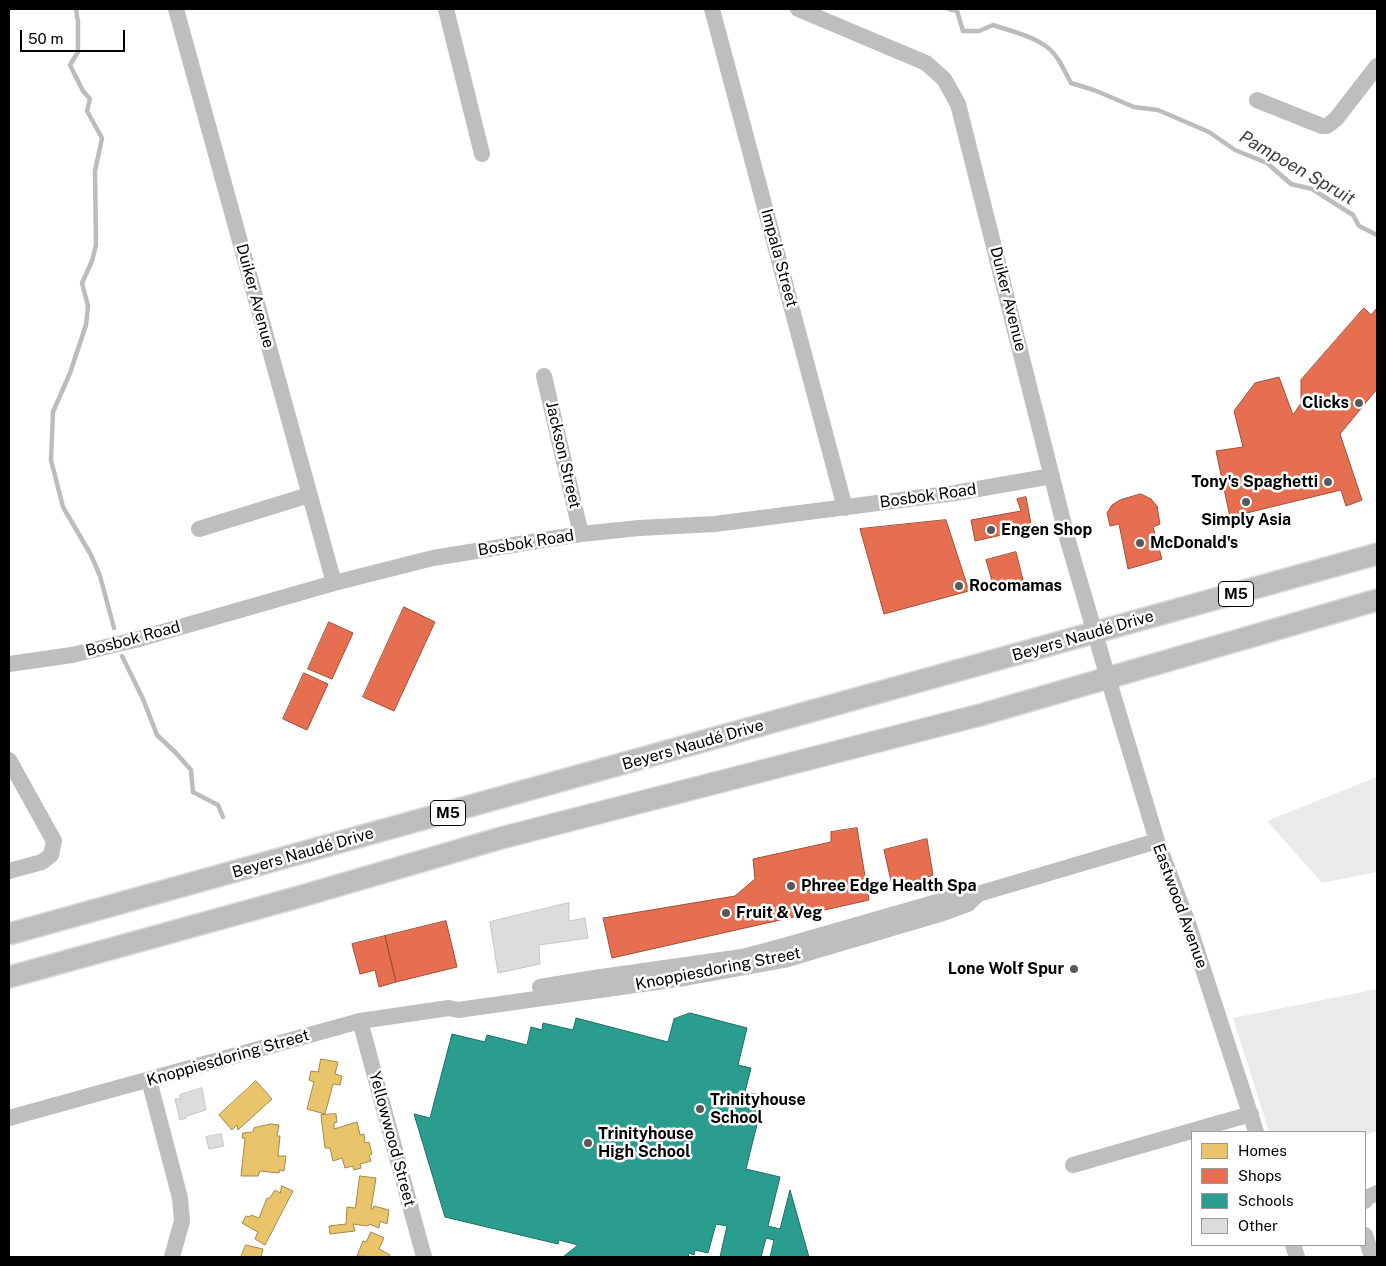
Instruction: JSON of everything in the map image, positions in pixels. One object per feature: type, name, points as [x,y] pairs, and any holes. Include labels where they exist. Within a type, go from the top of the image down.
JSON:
[{"type":"main road","name":"Beyers Naudé Drive","points":[[9,934],[1377,554]]},
{"type":"main road","name":"M5","points":[[9,977],[302,896],[501,838],[961,720],[1377,600]]},
{"type":"street","name":"Duiker Avenue","points":[[176,9],[334,583]]},
{"type":"street","points":[[446,9],[482,154]]},
{"type":"street","name":"Impala Street","points":[[712,9],[845,508]]},
{"type":"street","name":"Duiker Avenue","points":[[798,9],[926,63],[944,80],[952,91],[961,114],[1068,541],[1108,678]]},
{"type":"street","points":[[1257,100],[1322,126],[1327,126],[1336,119],[1377,66]]},
{"type":"street","name":"Jackson Street","points":[[544,376],[581,534]]},
{"type":"street","name":"Bosbok Road","points":[[9,664],[72,654],[135,640],[334,583],[433,558],[581,534],[638,528],[715,524],[845,508],[955,493],[1052,476]]},
{"type":"street","points":[[199,529],[309,495]]},
{"type":"street","name":"Eastwood Avenue","points":[[1108,678],[1157,840],[1188,923],[1256,1131]]},
{"type":"street","points":[[9,760],[54,841],[51,855],[42,862],[9,871]]},
{"type":"street","name":"Knoppiesdoring Street","points":[[9,1118],[360,1021],[449,1008],[458,1010],[686,978],[784,960],[943,913],[968,904],[978,894],[1157,840]]},
{"type":"street","name":"Yellowwood Street","points":[[360,1021],[424,1257]]},
{"type":"street","points":[[149,1080],[180,1198],[182,1221],[172,1257]]},
{"type":"street","points":[[1192,1131],[1251,1114]]},
{"type":"street","points":[[1073,1165],[1191,1131]]},
{"type":"street","points":[[1366,1200],[1377,1193]]},
{"type":"street","points":[[1366,1238],[1372,1257]]},
{"type":"shaded area","points":[[1377,777],[1377,872],[1322,883],[1267,821]]},
{"type":"shaded area","points":[[1377,989],[1377,1131],[1366,1135],[1366,1131],[1269,1131],[1233,1018]]},
{"type":"building: Homes","points":[[321,1059],[338,1062],[335,1074],[342,1076],[340,1085],[333,1084],[325,1114],[307,1109],[314,1082],[309,1080],[311,1071],[318,1072]]},
{"type":"building: Homes","points":[[256,1081],[272,1099],[238,1130],[237,1125],[232,1130],[219,1115]]},
{"type":"building: Homes","points":[[336,1114],[337,1122],[334,1123],[334,1129],[357,1122],[360,1135],[364,1134],[365,1143],[369,1142],[372,1154],[369,1155],[371,1161],[360,1164],[361,1168],[354,1170],[353,1166],[345,1168],[342,1158],[333,1161],[330,1148],[325,1148],[321,1115]]},
{"type":"building: Homes","points":[[271,1124],[279,1125],[277,1136],[280,1136],[278,1156],[286,1156],[284,1171],[279,1170],[279,1173],[260,1171],[258,1176],[241,1176],[245,1138],[242,1138],[243,1133],[253,1132],[254,1128]]},
{"type":"building: Homes","points":[[360,1176],[376,1178],[371,1209],[374,1206],[389,1210],[387,1224],[380,1221],[379,1228],[369,1224],[368,1226],[353,1224],[355,1231],[330,1234],[329,1226],[346,1224],[347,1207],[355,1208]]},
{"type":"building: Homes","points":[[282,1186],[293,1191],[265,1245],[255,1239],[258,1232],[242,1223],[246,1216],[250,1217],[251,1215],[259,1218],[267,1198],[269,1199],[275,1190],[280,1193]]},
{"type":"building: Homes","points":[[371,1232],[384,1238],[379,1249],[390,1255],[389,1257],[357,1256],[363,1241],[366,1242]]},
{"type":"building: Homes","points":[[246,1245],[263,1249],[261,1257],[241,1257]]},
{"type":"building: Shops","points":[[1364,308],[1371,315],[1377,308],[1377,389],[1340,434],[1362,500],[1346,506],[1341,490],[1230,517],[1216,451],[1243,447],[1234,411],[1255,383],[1279,377],[1293,415],[1301,403],[1301,380]]},
{"type":"building: Shops","name":"McDonald's","points":[[1141,494],[1151,499],[1157,506],[1160,524],[1153,527],[1162,559],[1128,569],[1119,524],[1110,526],[1107,513],[1112,505],[1120,500]]},
{"type":"building: Shops","points":[[1026,497],[1031,524],[1015,526],[1015,532],[975,541],[971,520],[1021,511],[1017,499]]},
{"type":"building: Shops","points":[[946,520],[969,591],[884,614],[860,529]]},
{"type":"building: Shops","points":[[1016,552],[1023,580],[994,588],[986,560]]},
{"type":"building: Shops","points":[[404,607],[435,622],[394,711],[363,697]]},
{"type":"building: Shops","points":[[329,622],[353,633],[332,679],[308,669]]},
{"type":"building: Shops","points":[[304,673],[328,684],[307,730],[283,719]]},
{"type":"building: Shops","points":[[857,828],[869,900],[612,958],[603,918],[735,896],[755,879],[753,859],[831,842],[831,832]]},
{"type":"building: Shops","points":[[927,839],[933,875],[893,890],[884,850]]},
{"type":"building: Shops","points":[[446,921],[457,967],[396,982],[385,936]]},
{"type":"building: Shops","points":[[385,936],[396,982],[379,987],[375,970],[360,974],[352,944]]},
{"type":"building: Schools","name":"Trinityhouse High School","points":[[690,1013],[747,1028],[738,1065],[751,1068],[745,1092],[764,1096],[746,1169],[780,1177],[768,1226],[780,1229],[790,1190],[809,1257],[770,1257],[774,1240],[766,1238],[761,1257],[720,1257],[727,1226],[716,1224],[708,1253],[695,1250],[694,1255],[689,1253],[688,1257],[563,1257],[578,1245],[559,1240],[558,1244],[445,1217],[414,1114],[430,1118],[452,1034],[485,1042],[487,1035],[527,1045],[531,1027],[542,1030],[543,1023],[573,1030],[576,1018],[668,1042],[674,1019]]},
{"type":"building: Other","points":[[569,903],[569,921],[585,918],[588,938],[539,945],[540,964],[498,973],[490,922]]},
{"type":"building: Other","points":[[202,1088],[206,1110],[186,1116],[186,1118],[180,1120],[175,1099],[180,1099],[180,1095]]},
{"type":"building: Other","points":[[221,1134],[224,1146],[209,1149],[206,1137]]},
{"type":"waterway","name":"Pampoen Spruit","points":[[76,9],[78,52],[70,65],[83,91],[90,99],[87,111],[102,138],[95,171],[96,245],[92,261],[82,283],[88,306],[86,325],[70,373],[53,412],[51,460],[63,507],[91,555],[100,576],[114,628]]},
{"type":"waterway","name":"Pampoen Spruit","points":[[949,9],[957,11],[963,31],[979,31],[993,25],[1035,40],[1055,54],[1071,83],[1094,90],[1134,107],[1158,110],[1209,132],[1235,150],[1267,163],[1291,184],[1312,189],[1353,215],[1359,226],[1377,235]]},
{"type":"waterway","name":"Pampoen Spruit","points":[[122,656],[143,699],[157,735],[191,770],[193,792],[218,805],[223,817]]},
{"type":"place","name":"Clicks","points":[[1359,403]]},
{"type":"place","name":"Tony's Spaghetti","points":[[1328,482]]},
{"type":"place","name":"Simply Asia","points":[[1246,502]]},
{"type":"place","name":"Engen Shop","points":[[991,530]]},
{"type":"place","name":"McDonald's","points":[[1140,543]]},
{"type":"place","name":"Rocomamas","points":[[959,586]]},
{"type":"place","name":"Phree Edge Health Spa","points":[[791,886]]},
{"type":"place","name":"Fruit & Veg","points":[[726,913]]},
{"type":"place","name":"Lone Wolf Spur","points":[[1074,969]]},
{"type":"place","name":"Trinityhouse School","points":[[700,1109]]},
{"type":"place","name":"Trinityhouse High School","points":[[588,1143]]}]
